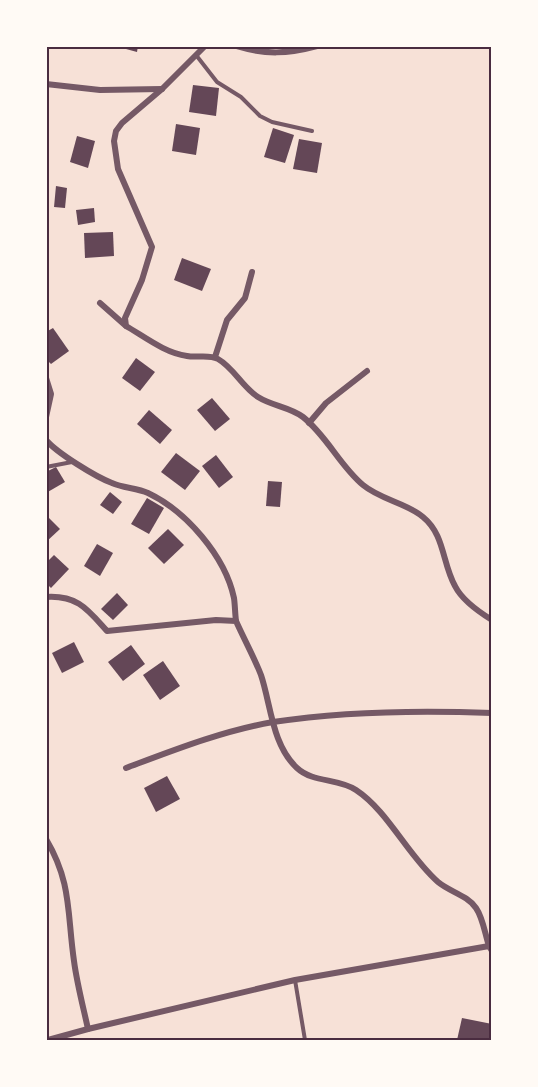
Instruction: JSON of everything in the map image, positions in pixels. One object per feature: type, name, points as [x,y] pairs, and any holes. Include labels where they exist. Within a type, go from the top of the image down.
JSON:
[{"type":"street","points":[[126,326],[125,318],[142,280],[152,248],[123,183],[114,141],[122,123],[162,89],[205,46]]},
{"type":"street","points":[[237,46],[257,52],[280,54],[317,46]]},
{"type":"street","points":[[48,87],[100,90],[162,89]]},
{"type":"street","points":[[215,357],[227,320],[245,298],[252,272]]},
{"type":"street","points":[[99,303],[126,326],[170,352],[187,357],[215,357],[224,362],[256,396],[303,417],[364,486],[399,505],[414,510],[426,519],[436,531],[456,588],[469,602],[492,620]]},
{"type":"street","points":[[309,423],[326,403],[368,371]]},
{"type":"street","points":[[46,378],[51,393],[46,417]]},
{"type":"street","points":[[46,440],[60,453],[92,474],[113,484],[146,493],[168,506],[192,525],[210,547],[225,574],[234,597],[236,621],[260,672],[273,722],[286,755],[296,768],[308,776],[336,781],[354,789],[370,801],[424,868],[439,882],[469,900],[477,909],[490,949],[295,980],[88,1029],[48,1041]]},
{"type":"street","points":[[46,597],[74,600],[86,608],[106,631],[206,621],[236,621]]},
{"type":"street","points":[[126,768],[213,736],[273,722],[380,711],[492,713]]},
{"type":"street","points":[[46,839],[56,855],[69,900],[76,977],[88,1029]]},
{"type":"lane","points":[[196,55],[216,82],[241,97],[260,116],[272,122],[312,131]]},
{"type":"lane","points":[[46,467],[76,462]]},
{"type":"lane","points":[[295,980],[305,1041]]},
{"type":"building","points":[[115,46],[138,46],[137,52]]},
{"type":"building","points":[[193,85],[219,88],[216,116],[189,112]]},
{"type":"building","points":[[176,124],[200,128],[196,155],[172,151]]},
{"type":"building","points":[[273,128],[294,135],[285,163],[264,157]]},
{"type":"building","points":[[77,136],[95,141],[88,168],[70,162]]},
{"type":"building","points":[[299,139],[322,143],[317,173],[293,169]]},
{"type":"building","points":[[56,186],[67,188],[65,208],[54,207]]},
{"type":"building","points":[[94,208],[95,222],[78,225],[76,210]]},
{"type":"building","points":[[113,232],[114,256],[85,258],[84,233]]},
{"type":"building","points":[[182,258],[211,269],[202,291],[174,280]]},
{"type":"building","points":[[53,328],[69,351],[51,364],[46,359],[46,332]]},
{"type":"building","points":[[136,358],[155,372],[140,391],[122,378]]},
{"type":"building","points":[[212,398],[230,419],[215,431],[197,410]]},
{"type":"building","points":[[149,410],[172,430],[160,444],[137,424]]},
{"type":"building","points":[[176,453],[200,471],[185,490],[161,472]]},
{"type":"building","points":[[216,455],[233,477],[219,488],[202,466]]},
{"type":"building","points":[[56,467],[65,482],[46,493],[46,472]]},
{"type":"building","points":[[268,481],[282,482],[280,507],[266,506]]},
{"type":"building","points":[[110,492],[122,502],[113,514],[100,505]]},
{"type":"building","points":[[147,498],[164,508],[149,534],[131,524]]},
{"type":"building","points":[[46,515],[60,529],[46,542]]},
{"type":"building","points":[[168,529],[184,545],[164,564],[148,548]]},
{"type":"building","points":[[97,544],[113,553],[100,576],[84,566]]},
{"type":"building","points":[[54,555],[69,569],[51,588],[46,583],[46,563]]},
{"type":"building","points":[[117,593],[128,605],[113,620],[101,609]]},
{"type":"building","points":[[74,642],[84,662],[62,673],[52,653]]},
{"type":"building","points":[[131,645],[145,664],[123,681],[108,662]]},
{"type":"building","points":[[163,661],[180,686],[160,700],[143,675]]},
{"type":"building","points":[[167,776],[180,799],[156,812],[144,788]]},
{"type":"building","points":[[462,1018],[492,1024],[492,1040],[457,1040]]}]
